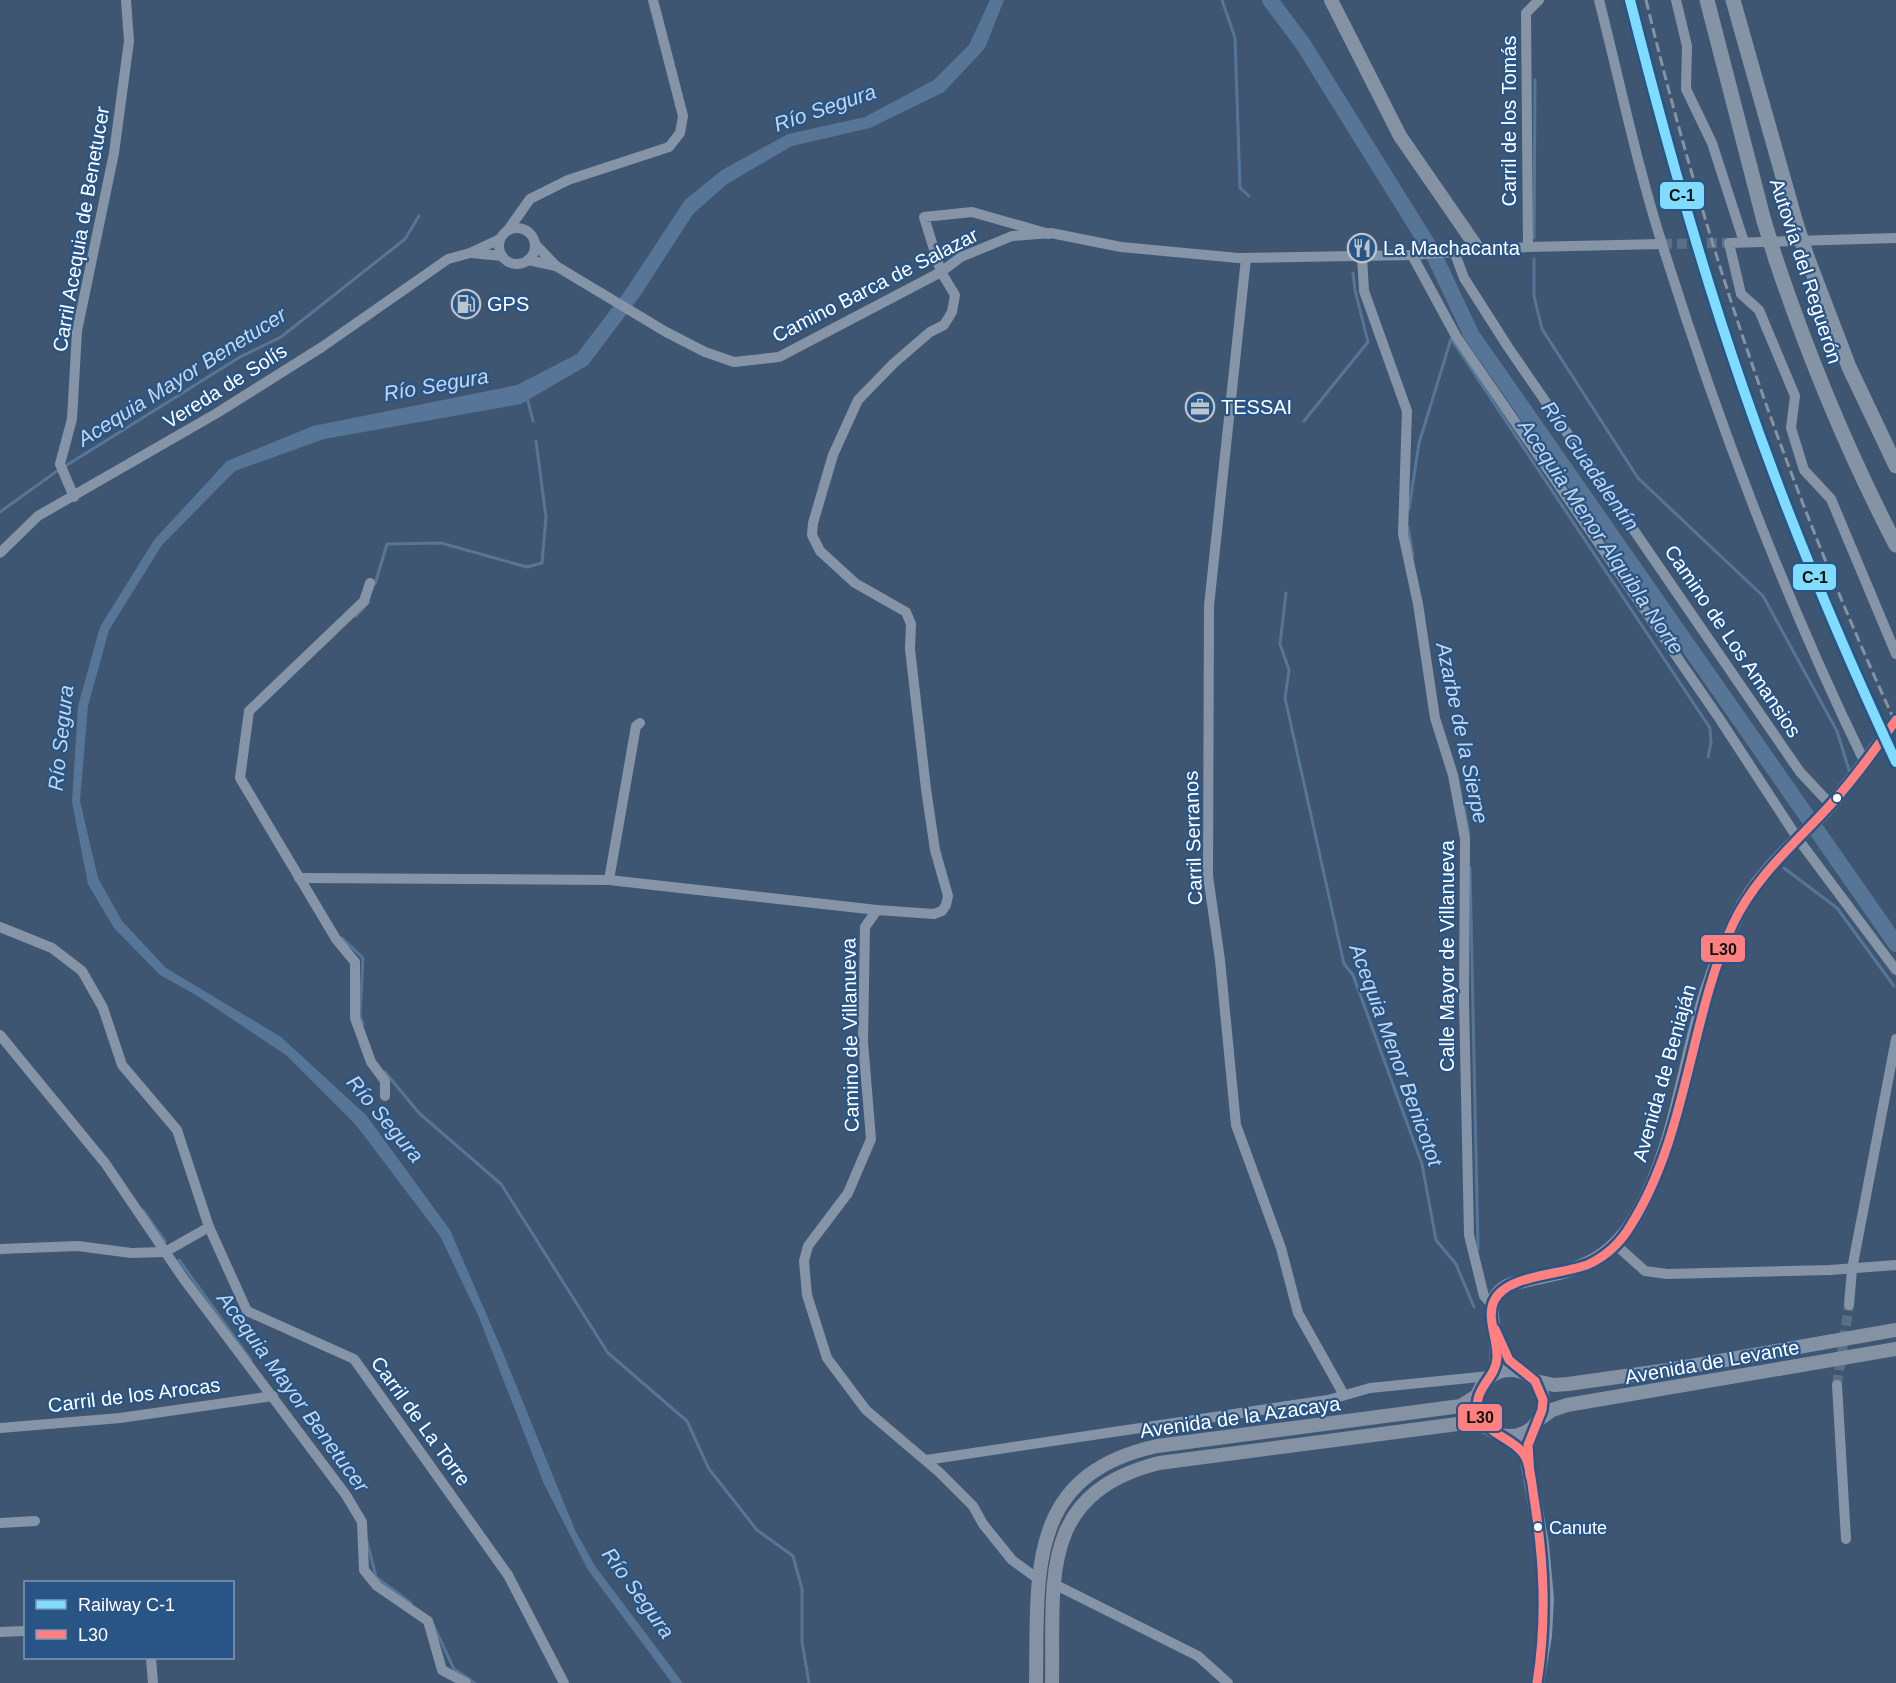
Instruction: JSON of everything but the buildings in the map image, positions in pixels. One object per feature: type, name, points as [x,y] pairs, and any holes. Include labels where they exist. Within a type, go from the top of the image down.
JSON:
[{"type":"highway","name":"Autovía del Reguerón","points":[[1707,0],[1776,260],[1820,382],[1862,477],[1896,544]]},
{"type":"highway","name":"Autovía del Reguerón","points":[[1733,0],[1807,257],[1849,367],[1896,466]]},
{"type":"main road","points":[[1331,0],[1400,136],[1478,249]]},
{"type":"main road","name":"Avenida de Beniaján","points":[[1492,1305],[1498,1293],[1507,1286],[1582,1267],[1616,1245],[1639,1212],[1657,1174],[1671,1130],[1703,1004],[1732,926],[1756,884],[1828,808],[1876,747]]},
{"type":"main road","points":[[1492,1305],[1497,1362],[1478,1395],[1479,1412],[1487,1427],[1518,1447],[1527,1460]]},
{"type":"main road","name":"Avenida de Levante","points":[[1535,1381],[1554,1385],[1568,1384],[1668,1370],[1896,1330]]},
{"type":"main road","points":[[1496,1336],[1509,1360],[1535,1381],[1543,1400],[1528,1445],[1527,1460],[1542,1545],[1546,1590],[1545,1636],[1537,1683]]},
{"type":"main road","name":"Avenida de Levante","points":[[1536,1423],[1552,1410],[1567,1405],[1896,1349]]},
{"type":"main road","points":[[1491,1376],[1507,1370],[1521,1372]]},
{"type":"main road","name":"Avenida de la Azacaya","points":[[1035,1683],[1038,1579],[1046,1537],[1064,1500],[1087,1476],[1116,1458],[1157,1446],[1461,1406],[1478,1395]]},
{"type":"main road","name":"Avenida de la Azacaya","points":[[1052,1683],[1054,1584],[1061,1543],[1077,1510],[1104,1484],[1138,1468],[1159,1463],[1464,1423],[1487,1427]]},
{"type":"main road","points":[[1500,1434],[1515,1436],[1536,1423]]},
{"type":"street","name":"Carril Acequia de Benetucer","points":[[74,497],[60,464],[72,418],[77,331],[114,153],[129,41],[126,0]]},
{"type":"street","points":[[530,199],[525,230],[535,244],[528,260],[515,264],[502,256],[500,239],[530,199],[568,180],[669,147],[680,133],[683,117],[653,0]]},
{"type":"street","name":"Carril de los Tomás","points":[[1528,247],[1526,13],[1539,0]]},
{"type":"street","points":[[1599,0],[1662,244],[1719,414],[1802,625],[1865,763]]},
{"type":"street","points":[[1676,0],[1687,46],[1686,88],[1712,143],[1744,242]]},
{"type":"street","points":[[299,878],[609,880],[878,910],[934,914],[942,911],[948,896],[935,850],[926,789],[910,649],[911,624],[906,612],[900,607],[855,584],[820,551],[812,535],[833,454],[858,400],[894,363],[930,332],[944,325],[952,312],[955,295],[941,272],[924,217],[972,212],[1049,234]]},
{"type":"street","points":[[508,230],[525,230]]},
{"type":"street","name":"Camino Barca de Salazar","points":[[528,260],[556,266],[666,332],[705,352],[735,362],[779,357],[941,272],[961,257],[1012,236],[1049,234],[1121,247],[1246,258],[1412,255],[1478,249],[1662,244]]},
{"type":"street","points":[[1896,238],[1729,243],[1741,294],[1759,310],[1795,396],[1791,428],[1804,470],[1831,499],[1896,654]]},
{"type":"street","name":"Vereda de Solís","points":[[0,553],[38,516],[217,413],[322,347],[448,259],[470,253],[500,239]]},
{"type":"street","name":"Camino Barca de Salazar","points":[[535,244],[556,266]]},
{"type":"street","name":"Camino de Los Amansios","points":[[1454,251],[1464,278],[1508,347],[1800,772],[1828,808]]},
{"type":"street","name":"Vereda de Solís","points":[[470,253],[502,256]]},
{"type":"street","points":[[1412,255],[1456,336],[1800,837],[1896,970]]},
{"type":"street","name":"Calle Mayor de Villanueva","points":[[1362,256],[1364,291],[1407,411],[1402,534],[1418,604],[1435,718],[1454,776],[1465,839],[1464,1001],[1469,1235],[1484,1296],[1492,1305]]},
{"type":"street","name":"Carril Serranos","points":[[1246,258],[1209,606],[1208,876],[1236,1125],[1281,1248],[1298,1313],[1344,1395]]},
{"type":"street","points":[[370,584],[364,601],[249,711],[240,778],[336,939],[355,963],[356,1018],[371,1062],[384,1081],[384,1096]]},
{"type":"street","points":[[609,880],[636,726],[640,723]]},
{"type":"street","name":"Camino de Villanueva","points":[[878,910],[865,927],[863,1042],[871,1139],[848,1193],[808,1246],[804,1261],[807,1295],[827,1358],[866,1410],[926,1460],[973,1506],[983,1524],[1012,1560],[1038,1579]]},
{"type":"street","name":"Carril de La Torre","points":[[0,927],[52,948],[82,971],[103,1008],[122,1065],[177,1130],[209,1227],[247,1311],[354,1359],[508,1575],[564,1683]]},
{"type":"street","points":[[0,1035],[105,1163],[165,1252],[346,1496],[362,1522],[364,1570],[377,1586],[428,1621],[442,1670],[466,1683]]},
{"type":"street","points":[[1849,1305],[1852,1269],[1896,1039]]},
{"type":"street","points":[[0,1249],[78,1246],[131,1253],[165,1252],[209,1227]]},
{"type":"street","points":[[1616,1245],[1645,1270],[1667,1274],[1852,1269],[1896,1265]]},
{"type":"street","points":[[926,1460],[1344,1395],[1370,1388],[1491,1376]]},
{"type":"street","points":[[1837,1385],[1846,1539]]},
{"type":"street","name":"Carril de los Arocas","points":[[0,1428],[120,1418],[273,1396]]},
{"type":"street","points":[[0,1523],[35,1521]]},
{"type":"street","points":[[1054,1584],[1198,1656],[1228,1683]]},
{"type":"street","points":[[0,1632],[24,1631]]},
{"type":"street","points":[[151,1659],[153,1683]]},
{"type":"water","points":[[990,0],[1004,0],[985,48],[944,92],[870,128],[792,146],[727,184],[693,214],[640,296],[588,365],[521,404],[324,439],[235,471],[162,545],[109,630],[88,706],[80,801],[98,878],[122,921],[166,968],[281,1037],[366,1115],[450,1230],[575,1530],[595,1566],[683,1683],[672,1683],[588,1570],[544,1484],[478,1315],[440,1236],[356,1125],[286,1055],[196,995],[160,975],[114,928],[88,884],[72,802],[78,706],[100,627],[154,540],[227,461],[313,426],[517,385],[577,354],[625,291],[685,200],[722,170],[788,134],[865,117],[934,80],[969,45]]},
{"type":"waterway","name":"Acequia Menor Benicotot","points":[[1222,0],[1235,38],[1240,188],[1249,196]]},
{"type":"waterway","name":"Río Guadalentín","points":[[1270,0],[1303,44],[1433,253],[1471,334],[1896,944]]},
{"type":"waterway","points":[[1534,238],[1535,80]]},
{"type":"waterway","name":"Acequia Mayor Benetucer","points":[[67,465],[240,357],[281,337],[405,239],[419,216]]},
{"type":"waterway","points":[[1534,259],[1534,296],[1542,329],[1638,478],[1763,596],[1837,731],[1849,770]]},
{"type":"waterway","name":"Acequia Menor Benicotot","points":[[1304,421],[1368,342],[1353,273]]},
{"type":"waterway","name":"Azarbe de la Sierpe","points":[[1409,509],[1419,443],[1451,339]]},
{"type":"waterway","name":"Acequia Menor Alquibla Norte","points":[[1452,340],[1710,728],[1711,743],[1708,757]]},
{"type":"waterway","points":[[527,397],[533,421]]},
{"type":"waterway","points":[[375,584],[387,544],[441,543],[527,567],[542,563],[546,517],[536,441]]},
{"type":"waterway","name":"Acequia Mayor Benetucer","points":[[0,512],[57,471]]},
{"type":"waterway","name":"Azarbe de la Sierpe","points":[[1408,527],[1413,556]]},
{"type":"waterway","name":"Acequia Menor Benicotot","points":[[1286,593],[1280,644],[1289,670],[1285,698],[1344,964],[1353,975],[1422,1164],[1436,1240],[1456,1264],[1474,1307]]},
{"type":"waterway","points":[[356,616],[369,602]]},
{"type":"waterway","name":"Azarbe de la Sierpe","points":[[1464,806],[1469,835]]},
{"type":"waterway","name":"Azarbe de la Sierpe","points":[[1470,868],[1478,1249]]},
{"type":"waterway","name":"Acequia Menor Alquibla Norte","points":[[1784,868],[1837,908],[1894,986]]},
{"type":"waterway","points":[[342,938],[363,958],[360,1015],[363,1024]]},
{"type":"waterway","points":[[385,1072],[419,1113],[501,1184],[608,1353],[687,1421],[709,1469],[757,1530],[793,1556],[802,1589],[802,1642],[809,1683]]},
{"type":"waterway","name":"Acequia Mayor Benetucer","points":[[143,1210],[165,1241]]},
{"type":"waterway","name":"Acequia Mayor Benetucer","points":[[179,1260],[251,1360]]},
{"type":"waterway","name":"Acequia Mayor Benetucer","points":[[367,1541],[376,1577],[411,1603]]},
{"type":"waterway","name":"Acequia Mayor Benetucer","points":[[430,1618],[454,1669],[475,1683]]},
{"type":"tunnel","points":[[1662,244],[1729,243]]},
{"type":"tunnel","points":[[1876,747],[1896,720]]},
{"type":"tunnel","points":[[1837,1385],[1849,1305]]},
{"type":"railway","points":[[1646,0],[1695,185],[1753,368],[1820,548],[1896,724]]},
{"type":"rail line","name":"C-1","points":[[1630,0],[1682,196],[1743,388],[1777,483],[1815,577],[1896,762]]},
{"type":"transit line","name":"L30","points":[[1537,1683],[1542,1636],[1543,1590],[1540,1545],[1529,1468],[1520,1450],[1487,1426],[1477,1410],[1478,1399],[1494,1369],[1497,1358],[1491,1314],[1494,1301],[1510,1285],[1589,1264],[1613,1248],[1623,1237],[1650,1190],[1665,1153],[1718,961],[1742,906],[1765,874],[1841,793],[1896,720]]},
{"type":"transit line","name":"L30","points":[[1495,1329],[1509,1360],[1535,1381],[1543,1400],[1542,1410],[1528,1445],[1530,1476]]},
{"type":"place","name":"La Machacanta","points":[[1362,248]]},
{"type":"place","name":"GPS","points":[[466,304]]},
{"type":"place","name":"TESSAI","points":[[1200,407]]},
{"type":"place","name":"Canute","points":[[1538,1527]]},
{"type":"water label","name":"Río Segura","points":[[825,108]]},
{"type":"water label","name":"Río Segura","points":[[436,385]]},
{"type":"water label","name":"Río Segura","points":[[61,738]]},
{"type":"water label","name":"Río Segura","points":[[385,1119]]},
{"type":"water label","name":"Río Segura","points":[[638,1593]]}]
